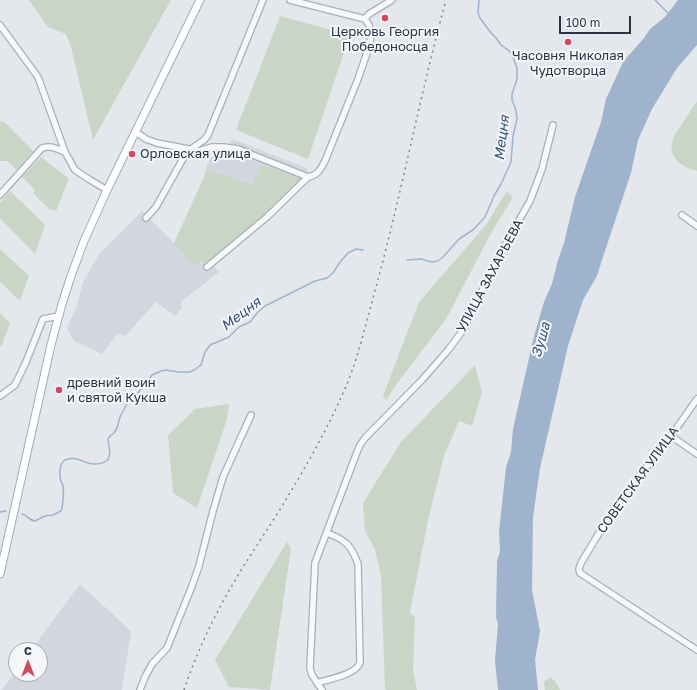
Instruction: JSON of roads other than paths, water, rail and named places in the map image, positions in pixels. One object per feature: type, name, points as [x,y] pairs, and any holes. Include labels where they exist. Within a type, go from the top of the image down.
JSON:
[{"type":"main road","points":[[0,574],[51,345],[71,276],[84,241],[107,190],[200,0]]},
{"type":"street","points":[[146,218],[156,207],[184,157],[208,135],[263,0]]},
{"type":"street","points":[[136,132],[146,139],[199,151],[212,147],[238,149],[308,177],[314,176],[320,171],[358,79],[369,47],[369,25],[365,20],[290,0]]},
{"type":"street","points":[[365,20],[369,14],[392,0]]},
{"type":"street","points":[[0,25],[38,77],[65,152],[75,170],[107,190]]},
{"type":"street","name":"УЛИЦА ЗАХАРЬЕВА","points":[[322,690],[312,675],[309,660],[315,563],[360,445],[365,438],[422,380],[449,349],[463,330],[501,252],[530,201],[542,169],[553,125]]},
{"type":"street","points":[[0,195],[42,148],[47,146],[53,147],[65,152]]},
{"type":"street","points":[[207,267],[267,217],[308,177]]},
{"type":"street","points":[[682,215],[697,226]]},
{"type":"street","points":[[0,396],[14,385],[26,362],[43,319],[59,316]]},
{"type":"street","name":"СОВЕТСКАЯ УЛИЦА","points":[[697,399],[605,523],[581,563],[579,569],[580,573],[697,650]]},
{"type":"street","points":[[140,690],[152,664],[167,648],[199,566],[223,477],[251,415]]},
{"type":"street","points":[[671,436],[697,454]]},
{"type":"street","points":[[318,684],[343,675],[358,667],[360,663],[358,564],[353,552],[346,542],[337,536],[326,532]]},
{"type":"water","name":"Зуша","points":[[678,0],[697,0],[697,45],[677,68],[652,109],[638,140],[631,173],[597,276],[583,300],[568,346],[540,468],[533,517],[532,590],[540,631],[535,660],[538,690],[498,690],[495,661],[498,624],[496,617],[497,561],[500,551],[499,531],[506,467],[511,452],[513,429],[534,336],[544,302],[552,284],[575,197],[601,122],[606,99],[623,62],[650,29],[665,17]]},
{"type":"waterway","name":"Мецня","points":[[407,260],[421,259],[432,262],[438,261],[459,239],[473,230],[485,217],[511,162],[513,136],[517,119],[512,94],[517,79],[517,68],[512,54],[501,45],[480,18],[478,13],[479,0]]},
{"type":"waterway","name":"Мецня","points":[[655,0],[669,14]]},
{"type":"waterway","name":"Мецня","points":[[22,514],[35,521],[61,511],[63,502],[63,485],[61,482],[60,473],[63,462],[70,458],[96,464],[108,460],[110,453],[108,439],[117,428],[120,417],[129,400],[138,393],[152,375],[166,370],[179,372],[190,372],[194,370],[201,365],[205,352],[210,345],[229,337],[239,327],[250,322],[265,306],[315,281],[327,278],[333,273],[348,253],[356,249],[363,250]]},
{"type":"waterway","name":"Мецня","points":[[0,512],[6,511]]},
{"type":"railway","points":[[184,690],[197,654],[222,603],[311,457],[344,391],[354,365],[385,251],[446,0]]},
{"type":"place","name":"Церковь Георгия Победоносца","points":[[385,18]]},
{"type":"place","name":"Часовня Николая Чудотворца","points":[[568,42]]},
{"type":"place","name":"Орловская улица","points":[[132,154]]},
{"type":"place","name":"древний воин и святой Кукша","points":[[59,390]]}]
